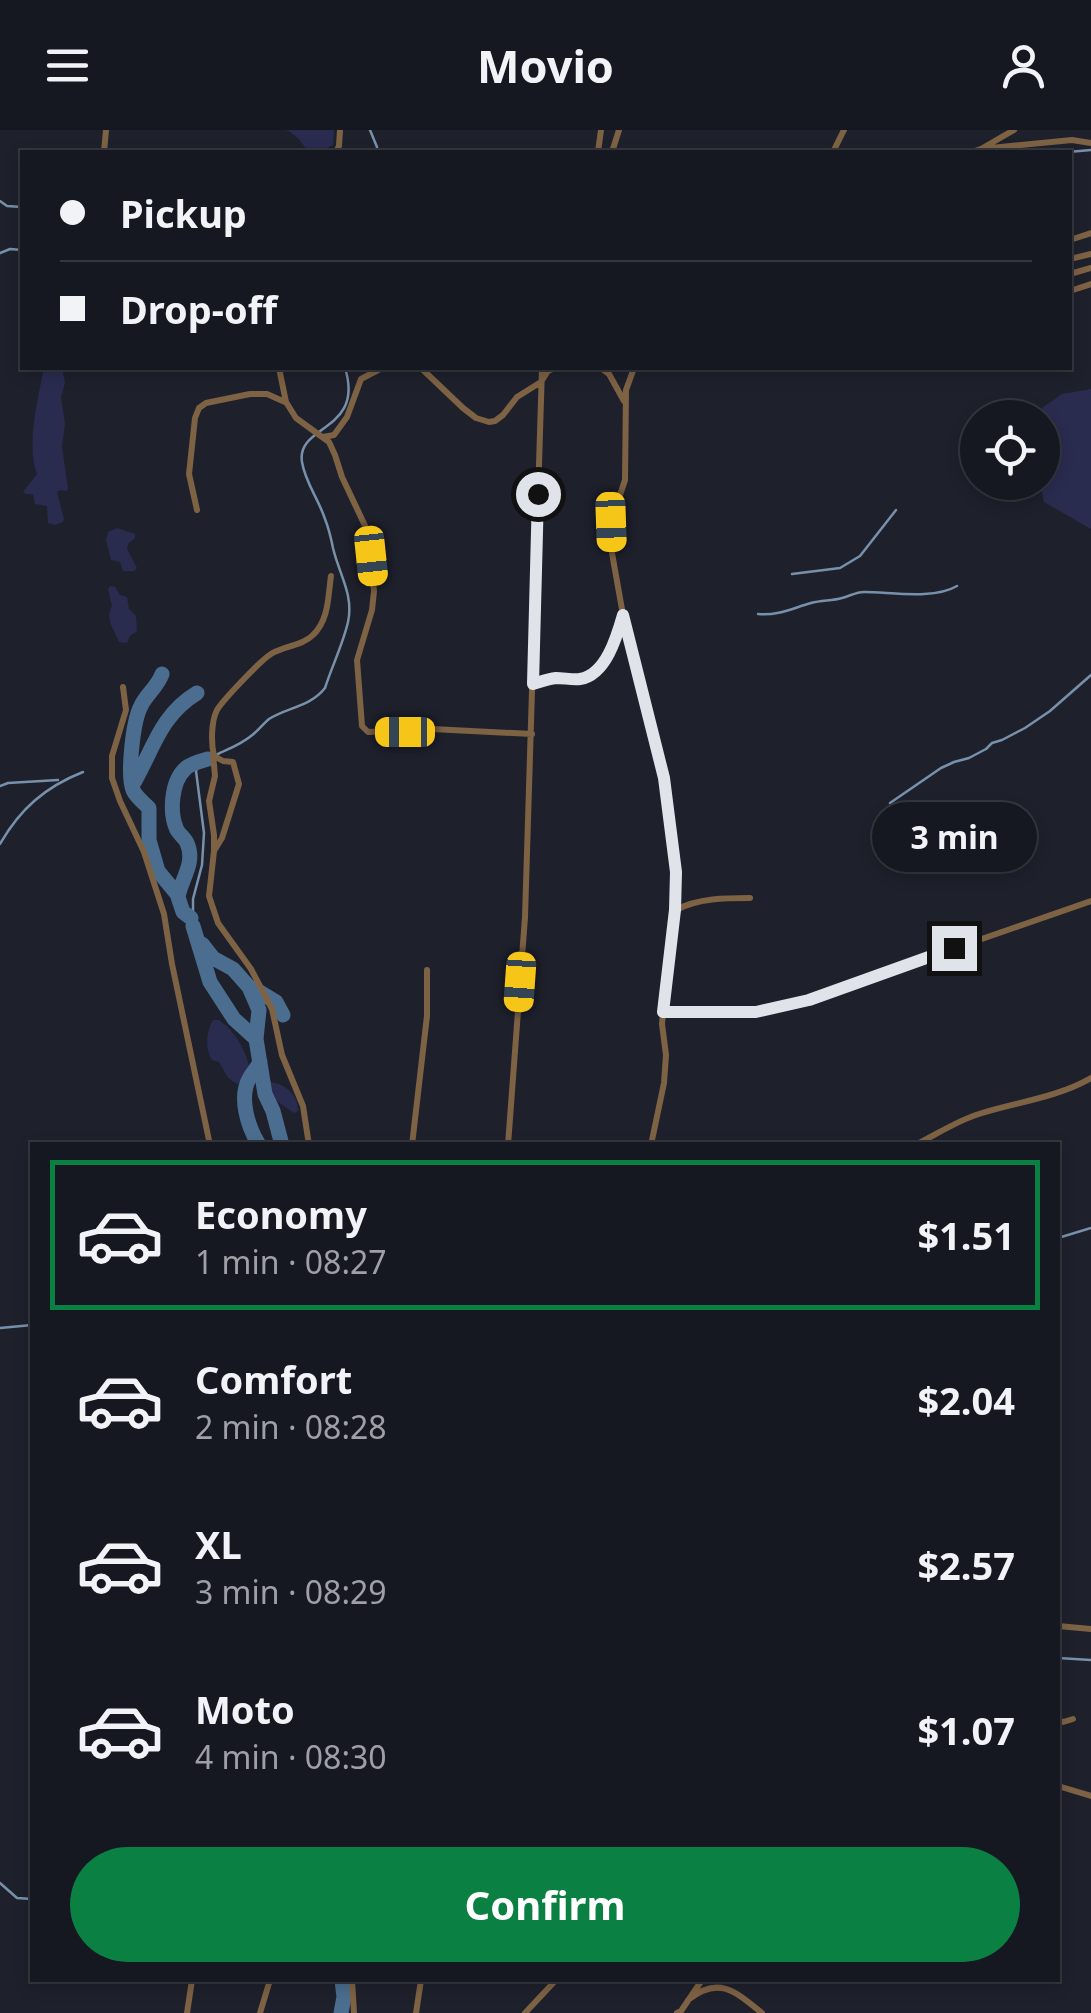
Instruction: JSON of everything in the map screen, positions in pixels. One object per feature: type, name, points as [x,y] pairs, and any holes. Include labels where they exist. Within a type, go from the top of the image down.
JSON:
[{"type":"street","points":[[981,150],[1014,130]]},
{"type":"street","points":[[981,150],[1072,140],[1091,143]]},
{"type":"street","points":[[279,370],[286,402],[296,418],[328,442],[368,532],[374,591],[358,660],[362,726],[368,732],[532,734]]},
{"type":"street","points":[[323,438],[340,428],[361,380],[378,370]]},
{"type":"street","points":[[423,370],[462,408],[489,422],[496,421],[551,370]]},
{"type":"street","points":[[508,1142],[525,917],[542,370]]},
{"type":"street","points":[[604,370],[626,406]]},
{"type":"street","points":[[633,370],[626,390],[625,480],[611,522],[612,554],[623,615],[664,778],[676,872],[663,1012],[664,1083],[652,1142]]},
{"type":"street","points":[[198,510],[189,474],[199,408],[206,402],[250,394],[267,394],[286,402]]},
{"type":"street","points":[[309,1142],[303,1106],[282,1055],[272,1009],[251,969],[218,924],[213,909],[209,887],[214,835],[209,801],[215,776],[212,741],[216,711],[272,653],[312,637],[326,615],[331,576]]},
{"type":"street","points":[[533,684],[589,676],[609,652],[623,615]]},
{"type":"street","points":[[123,687],[126,710],[112,756],[112,778],[144,852],[164,914],[209,1142]]},
{"type":"street","points":[[213,754],[233,762],[238,784],[222,838],[214,851]]},
{"type":"street","points":[[675,910],[716,899],[750,898]]},
{"type":"street","points":[[663,1012],[742,1013],[809,1000],[1091,901]]},
{"type":"street","points":[[412,1142],[427,970]]},
{"type":"street","points":[[921,1142],[979,1114],[1052,1096],[1091,1078]]},
{"type":"street","points":[[1060,1626],[1091,1629]]},
{"type":"street","points":[[1060,1721],[1073,1718]]},
{"type":"street","points":[[1060,1787],[1091,1796]]},
{"type":"street","points":[[187,2013],[192,1982]]},
{"type":"street","points":[[260,2013],[269,1982]]},
{"type":"street","points":[[352,1982],[354,2013]]},
{"type":"street","points":[[416,2013],[421,1982]]},
{"type":"street","points":[[525,2013],[554,1982]]},
{"type":"street","points":[[677,2013],[701,1982]]},
{"type":"street","points":[[688,2000],[719,1987],[742,1997],[762,2013]]},
{"type":"shaded area","points":[[286,130],[334,130],[333,145],[309,150]]},
{"type":"shaded area","points":[[44,370],[62,370],[62,446],[68,489],[57,492],[64,519],[55,525],[48,523],[47,506],[35,504],[33,494],[23,492],[37,474],[33,449]]},
{"type":"shaded area","points":[[1091,389],[1091,529],[1044,502],[1060,500],[1060,400],[1053,400],[1062,394]]},
{"type":"shaded area","points":[[117,528],[135,534],[127,549],[137,568],[134,571],[123,571],[120,562],[111,560],[106,540],[108,532]]},
{"type":"shaded area","points":[[110,586],[127,597],[129,609],[136,616],[137,631],[127,643],[119,642],[110,620]]},
{"type":"shaded area","points":[[213,1020],[219,1020],[230,1030],[246,1056],[250,1071],[237,1084],[210,1056],[207,1040]]},
{"type":"shaded area","points":[[271,1082],[290,1092],[298,1111],[294,1113],[274,1099]]},
{"type":"waterway","points":[[370,130],[377,150]]},
{"type":"waterway","points":[[1072,152],[1091,150]]},
{"type":"waterway","points":[[0,201],[20,207]]},
{"type":"waterway","points":[[0,253],[20,250]]},
{"type":"waterway","points":[[216,755],[247,739],[269,719],[319,694],[325,688],[343,638],[349,612],[347,594],[326,523],[302,462],[309,440],[339,416],[346,404],[349,389],[345,370]]},
{"type":"waterway","points":[[792,574],[840,568],[860,556],[896,510]]},
{"type":"waterway","points":[[758,614],[779,613],[861,592],[924,594],[957,586]]},
{"type":"waterway","points":[[162,674],[137,715],[131,783],[149,808],[149,840],[158,871],[177,894],[183,912],[191,918]]},
{"type":"waterway","points":[[890,803],[941,768],[969,758],[1025,728],[1091,675]]},
{"type":"waterway","points":[[132,786],[165,723],[197,693]]},
{"type":"waterway","points":[[178,897],[190,857],[187,843],[174,823],[174,789],[186,768],[208,759]]},
{"type":"waterway","points":[[193,926],[193,899],[202,865],[204,833],[196,771],[209,759]]},
{"type":"waterway","points":[[0,844],[35,801],[83,772]]},
{"type":"waterway","points":[[0,786],[58,780]]},
{"type":"waterway","points":[[193,926],[210,982],[234,1019],[256,1039],[265,1094],[281,1142]]},
{"type":"waterway","points":[[202,944],[249,987],[259,1010],[256,1039]]},
{"type":"waterway","points":[[253,988],[276,1002],[283,1015]]},
{"type":"waterway","points":[[258,1142],[248,1121],[245,1094],[260,1062]]},
{"type":"waterway","points":[[1060,1237],[1091,1228]]},
{"type":"waterway","points":[[0,1328],[30,1325]]},
{"type":"waterway","points":[[1060,1658],[1091,1660]]},
{"type":"waterway","points":[[0,1883],[17,1898],[30,1899]]},
{"type":"waterway","points":[[341,2013],[342,1982]]},
{"type":"route","points":[[538,494],[533,684],[589,676],[609,652],[623,615],[664,778],[676,872],[663,1012],[756,1012],[809,1000],[954,948]]}]
